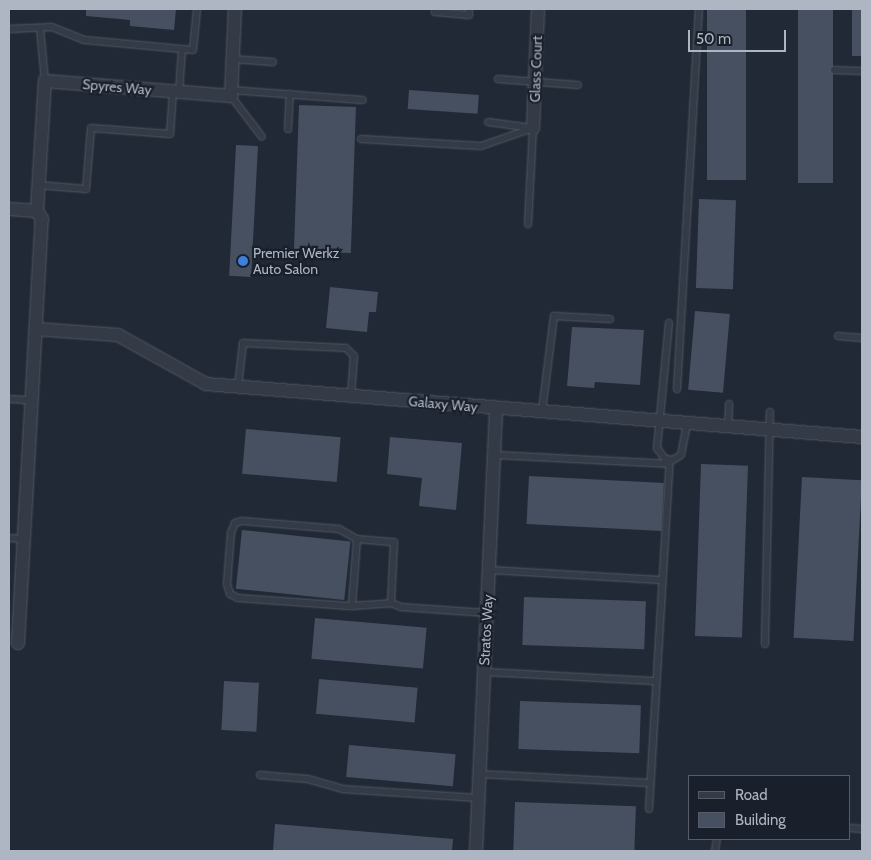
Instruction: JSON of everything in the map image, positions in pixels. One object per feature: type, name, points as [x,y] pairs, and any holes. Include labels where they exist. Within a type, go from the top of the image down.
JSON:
[{"type":"street","points":[[231,93],[235,9]]},
{"type":"street","name":"Glass Court","points":[[534,128],[538,9]]},
{"type":"street","points":[[18,643],[42,220],[37,211],[45,81]]},
{"type":"street","name":"Spyres Way","points":[[45,81],[176,92],[231,93]]},
{"type":"street","points":[[9,209],[37,211]]},
{"type":"street","name":"Galaxy Way","points":[[36,329],[118,335],[206,384],[862,437]]},
{"type":"street","name":"Stratos Way","points":[[476,851],[496,408]]},
{"type":"lane","points":[[9,29],[40,28],[65,30],[85,40],[193,50],[197,9]]},
{"type":"lane","points":[[435,9],[435,12],[469,16],[469,9]]},
{"type":"lane","points":[[677,389],[699,9]]},
{"type":"lane","points":[[40,28],[45,81]]},
{"type":"lane","points":[[38,185],[86,189],[91,128],[170,134],[182,48]]},
{"type":"lane","points":[[232,58],[273,62]]},
{"type":"lane","points":[[834,70],[862,71]]},
{"type":"lane","points":[[498,79],[578,85]]},
{"type":"lane","points":[[231,93],[290,94],[363,100]]},
{"type":"lane","points":[[231,93],[262,137]]},
{"type":"lane","points":[[288,129],[290,94]]},
{"type":"lane","points":[[488,122],[534,128]]},
{"type":"lane","points":[[361,139],[481,146],[534,128]]},
{"type":"lane","points":[[528,224],[534,128]]},
{"type":"lane","points":[[542,412],[554,316],[610,319]]},
{"type":"lane","points":[[669,323],[658,452],[669,462]]},
{"type":"lane","points":[[838,336],[862,338]]},
{"type":"lane","points":[[238,387],[243,343],[346,348],[354,356],[351,396]]},
{"type":"lane","points":[[9,399],[31,400]]},
{"type":"lane","points":[[728,426],[730,404]]},
{"type":"lane","points":[[765,644],[770,412]]},
{"type":"lane","points":[[494,455],[669,462],[681,455],[687,423]]},
{"type":"lane","points":[[648,809],[669,462]]},
{"type":"lane","points":[[391,603],[394,542],[356,539],[339,529],[242,521],[235,523],[230,533],[227,584],[230,594],[238,598],[352,606],[391,603],[401,607],[487,613]]},
{"type":"lane","points":[[9,538],[24,539]]},
{"type":"lane","points":[[352,606],[356,539]]},
{"type":"lane","points":[[488,570],[662,580]]},
{"type":"lane","points":[[484,672],[656,681]]},
{"type":"lane","points":[[479,774],[650,783]]},
{"type":"lane","points":[[260,775],[308,778],[342,789],[478,798]]},
{"type":"building","points":[[86,9],[176,9],[174,30],[130,26],[130,20],[86,16]]},
{"type":"building","points":[[707,9],[746,9],[746,180],[707,180]]},
{"type":"building","points":[[798,9],[833,9],[833,183],[798,183]]},
{"type":"building","points":[[852,9],[862,9],[862,56],[852,56]]},
{"type":"building","points":[[409,90],[479,95],[478,114],[408,109]]},
{"type":"building","points":[[299,105],[356,107],[351,253],[294,251]]},
{"type":"building","points":[[236,145],[258,146],[251,277],[229,276]]},
{"type":"building","points":[[699,199],[736,200],[733,289],[696,288]]},
{"type":"building","points":[[330,287],[378,292],[376,312],[369,312],[367,332],[326,328]]},
{"type":"building","points":[[695,311],[730,314],[723,393],[688,390]]},
{"type":"building","points":[[572,327],[644,330],[640,385],[595,382],[594,388],[567,386]]},
{"type":"building","points":[[246,429],[341,437],[337,482],[242,474]]},
{"type":"building","points":[[390,437],[462,443],[456,510],[419,506],[422,478],[387,474]]},
{"type":"building","points":[[701,464],[748,466],[742,638],[695,636]]},
{"type":"building","points":[[529,476],[664,483],[661,531],[526,524]]},
{"type":"building","points":[[802,477],[862,480],[853,641],[794,638]]},
{"type":"building","points":[[242,530],[350,541],[344,600],[236,589]]},
{"type":"building","points":[[524,597],[646,601],[644,649],[522,645]]},
{"type":"building","points":[[315,618],[427,628],[423,669],[311,659]]},
{"type":"building","points":[[319,679],[418,688],[415,722],[316,714]]},
{"type":"building","points":[[224,681],[259,683],[256,732],[221,730]]},
{"type":"building","points":[[520,701],[641,705],[639,753],[518,749]]},
{"type":"building","points":[[349,745],[456,754],[453,786],[346,777]]},
{"type":"building","points":[[515,802],[636,806],[634,851],[513,851]]},
{"type":"building","points":[[275,824],[453,839],[452,851],[273,851]]},
{"type":"place","name":"Premier Werkz Auto Salon","points":[[243,261]]}]
